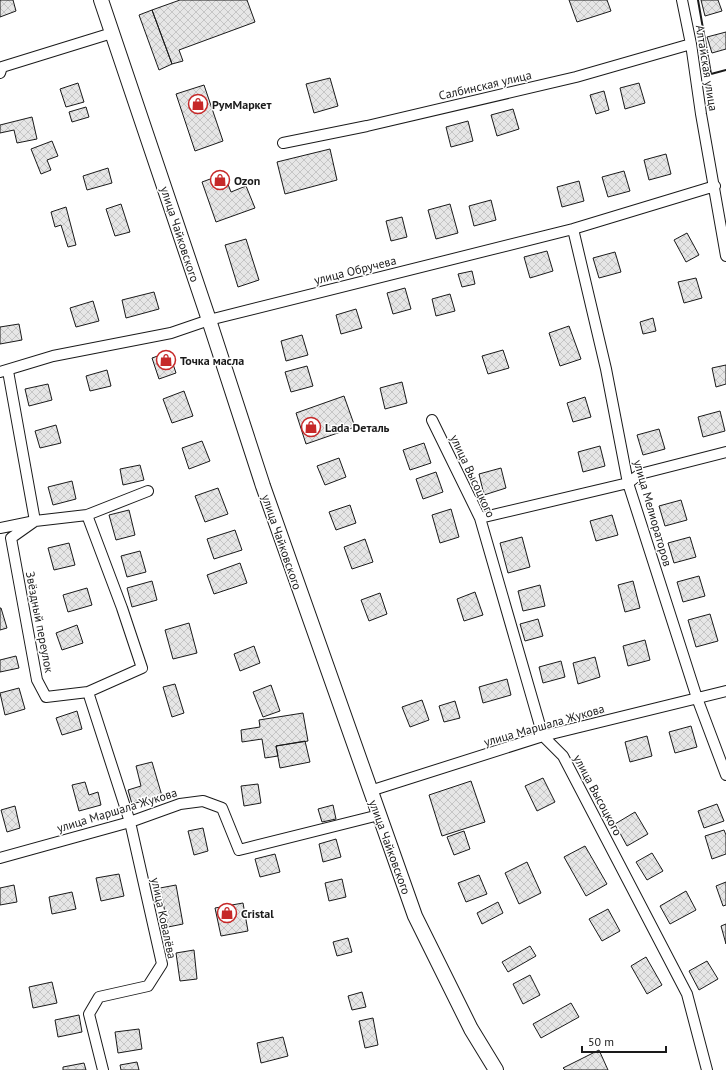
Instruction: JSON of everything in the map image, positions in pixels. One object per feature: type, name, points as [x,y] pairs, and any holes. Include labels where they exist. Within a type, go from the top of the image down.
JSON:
[{"type":"main road","name":"улица Чайковского","points":[[101,0],[209,320],[263,486],[415,916],[471,1029],[496,1070]]},
{"type":"street","name":"Алтайская улица","points":[[682,0],[691,44],[701,114],[715,186],[726,256]]},
{"type":"street","points":[[0,74],[2,67],[112,33]]},
{"type":"street","name":"Салбинская улица","points":[[284,143],[367,126],[576,77],[691,44]]},
{"type":"street","name":"улица Обручева","points":[[4,372],[53,356],[171,333],[209,320],[573,229],[715,186]]},
{"type":"street","name":"улица Мелиораторов","points":[[573,229],[606,369],[628,483],[697,698],[726,775]]},
{"type":"street","points":[[4,372],[35,521]]},
{"type":"street","name":"улица Высоцкого","points":[[432,420],[480,518],[542,736],[563,756],[687,994],[707,1070]]},
{"type":"street","points":[[480,518],[628,483],[640,474],[726,452]]},
{"type":"street","name":"Звёздный переулок","points":[[0,528],[35,521],[87,515],[148,491]]},
{"type":"street","name":"Звёздный переулок","points":[[35,521],[11,538],[37,680],[46,697],[88,692],[142,668],[122,608],[87,515]]},
{"type":"street","name":"улица Маршала Жукова","points":[[370,791],[542,736],[726,691]]},
{"type":"street","points":[[88,692],[130,822]]},
{"type":"street","name":"улица Маршала Жукова","points":[[0,858],[130,822],[180,804],[203,801],[222,808],[239,850],[379,815]]},
{"type":"street","name":"улица Ковалёва","points":[[103,1070],[89,1014],[99,997],[148,986],[162,964],[130,822]]},
{"type":"building","points":[[0,0],[13,0],[16,11],[0,17]]},
{"type":"building","points":[[180,0],[247,0],[255,22],[179,50],[183,61],[172,64],[152,10]]},
{"type":"building","points":[[569,0],[607,0],[611,11],[577,22]]},
{"type":"building","points":[[701,0],[718,0],[722,11],[705,16]]},
{"type":"building","points":[[152,10],[172,64],[159,70],[139,15]]},
{"type":"building","points":[[726,32],[726,49],[712,53],[707,37]]},
{"type":"building","points":[[330,78],[338,106],[314,113],[306,84]]},
{"type":"building","points":[[78,83],[84,102],[66,107],[60,89]]},
{"type":"building","points":[[639,83],[645,103],[625,109],[620,88]]},
{"type":"building","points":[[204,85],[223,141],[195,151],[176,94]]},
{"type":"building","points":[[604,91],[609,110],[596,114],[590,95]]},
{"type":"building","points":[[86,107],[89,117],[72,122],[69,112]]},
{"type":"building","points":[[513,109],[519,129],[497,136],[491,115]]},
{"type":"building","points":[[32,117],[37,139],[17,143],[14,130],[0,133],[0,125]]},
{"type":"building","points":[[468,121],[473,141],[451,147],[446,127]]},
{"type":"building","points":[[52,141],[58,156],[47,160],[51,170],[41,174],[31,149]]},
{"type":"building","points":[[330,149],[337,180],[285,194],[277,162]]},
{"type":"building","points":[[666,154],[671,174],[649,180],[644,160]]},
{"type":"building","points":[[108,168],[112,183],[87,190],[83,176]]},
{"type":"building","points":[[624,171],[630,191],[608,197],[602,177]]},
{"type":"building","points":[[224,174],[231,192],[246,186],[255,208],[216,222],[202,182]]},
{"type":"building","points":[[579,181],[584,201],[562,207],[557,187]]},
{"type":"building","points":[[491,200],[496,220],[474,226],[469,206]]},
{"type":"building","points":[[121,204],[130,232],[115,236],[106,209]]},
{"type":"building","points":[[450,204],[458,233],[436,239],[428,210]]},
{"type":"building","points":[[66,207],[76,245],[68,247],[61,225],[55,227],[51,212]]},
{"type":"building","points":[[402,217],[407,237],[391,241],[386,221]]},
{"type":"building","points":[[687,233],[699,255],[686,262],[674,240]]},
{"type":"building","points":[[246,239],[259,280],[238,287],[225,245]]},
{"type":"building","points":[[547,251],[553,271],[530,278],[524,257]]},
{"type":"building","points":[[615,252],[621,272],[599,278],[593,258]]},
{"type":"building","points":[[472,271],[475,284],[462,287],[458,274]]},
{"type":"building","points":[[696,278],[702,298],[684,303],[678,282]]},
{"type":"building","points":[[405,288],[411,309],[393,314],[387,293]]},
{"type":"building","points":[[154,292],[159,309],[126,318],[122,300]]},
{"type":"building","points":[[450,294],[455,311],[436,316],[432,299]]},
{"type":"building","points":[[93,301],[99,321],[76,327],[70,308]]},
{"type":"building","points":[[356,309],[362,328],[341,334],[336,315]]},
{"type":"building","points":[[653,318],[656,331],[643,334],[640,322]]},
{"type":"building","points":[[19,324],[22,340],[0,344],[0,327]]},
{"type":"building","points":[[569,326],[581,359],[560,366],[549,333]]},
{"type":"building","points":[[302,335],[308,355],[286,361],[281,341]]},
{"type":"building","points":[[503,350],[509,368],[488,374],[482,356]]},
{"type":"building","points":[[169,352],[176,373],[159,379],[152,358]]},
{"type":"building","points":[[726,365],[726,384],[716,387],[712,368]]},
{"type":"building","points":[[307,366],[313,386],[291,392],[285,372]]},
{"type":"building","points":[[107,370],[111,386],[90,391],[86,376]]},
{"type":"building","points":[[402,382],[407,403],[385,409],[380,388]]},
{"type":"building","points":[[48,384],[52,400],[29,406],[25,389]]},
{"type":"building","points":[[184,391],[193,416],[172,423],[163,399]]},
{"type":"building","points":[[344,396],[355,427],[306,444],[296,413]]},
{"type":"building","points":[[585,397],[591,417],[573,422],[567,403]]},
{"type":"building","points":[[720,411],[725,431],[703,437],[698,417]]},
{"type":"building","points":[[56,425],[61,443],[40,448],[35,431]]},
{"type":"building","points":[[659,429],[665,449],[643,455],[637,435]]},
{"type":"building","points":[[202,441],[210,461],[189,469],[182,448]]},
{"type":"building","points":[[424,443],[431,463],[410,470],[403,450]]},
{"type":"building","points":[[600,446],[605,466],[583,472],[578,452]]},
{"type":"building","points":[[339,458],[346,477],[325,485],[317,466]]},
{"type":"building","points":[[140,465],[144,480],[123,485],[120,469]]},
{"type":"building","points":[[501,468],[506,488],[484,495],[479,474]]},
{"type":"building","points":[[436,472],[443,492],[423,499],[416,479]]},
{"type":"building","points":[[72,481],[76,499],[53,505],[48,487]]},
{"type":"building","points":[[218,488],[228,514],[205,522],[195,496]]},
{"type":"building","points":[[681,500],[687,520],[665,526],[659,506]]},
{"type":"building","points":[[350,505],[356,523],[336,530],[329,512]]},
{"type":"building","points":[[451,509],[459,537],[440,543],[432,515]]},
{"type":"building","points":[[129,510],[135,535],[116,540],[109,515]]},
{"type":"building","points":[[612,515],[618,535],[596,541],[590,521]]},
{"type":"building","points":[[235,530],[242,550],[214,559],[207,539]]},
{"type":"building","points":[[522,537],[530,567],[508,573],[500,543]]},
{"type":"building","points":[[690,537],[696,557],[674,563],[668,543]]},
{"type":"building","points":[[365,539],[373,562],[352,569],[344,547]]},
{"type":"building","points":[[69,543],[75,565],[54,570],[48,548]]},
{"type":"building","points":[[140,551],[146,572],[127,577],[121,556]]},
{"type":"building","points":[[240,563],[247,583],[214,594],[207,575]]},
{"type":"building","points":[[699,576],[705,596],[683,602],[677,582]]},
{"type":"building","points":[[152,581],[157,600],[132,607],[127,588]]},
{"type":"building","points":[[633,581],[640,608],[625,612],[618,585]]},
{"type":"building","points":[[540,585],[545,606],[523,611],[518,591]]},
{"type":"building","points":[[87,588],[92,605],[68,612],[63,595]]},
{"type":"building","points":[[475,592],[483,615],[464,621],[457,599]]},
{"type":"building","points":[[380,593],[387,614],[369,621],[361,600]]},
{"type":"building","points":[[0,608],[7,628],[0,630]]},
{"type":"building","points":[[710,614],[718,641],[696,647],[688,620]]},
{"type":"building","points":[[538,619],[543,636],[525,641],[520,624]]},
{"type":"building","points":[[189,623],[197,653],[173,659],[165,630]]},
{"type":"building","points":[[77,625],[83,643],[62,650],[56,633]]},
{"type":"building","points":[[645,640],[650,660],[628,666],[623,646]]},
{"type":"building","points":[[254,646],[260,663],[240,671],[234,654]]},
{"type":"building","points":[[16,656],[19,668],[0,672],[0,660]]},
{"type":"building","points":[[595,657],[600,677],[578,684],[573,663]]},
{"type":"building","points":[[561,661],[565,677],[543,683],[539,667]]},
{"type":"building","points":[[507,679],[511,695],[483,703],[479,687]]},
{"type":"building","points":[[175,684],[184,713],[172,717],[163,687]]},
{"type":"building","points":[[271,685],[280,711],[263,717],[253,692]]},
{"type":"building","points":[[19,688],[25,709],[5,715],[0,693]]},
{"type":"building","points":[[422,700],[429,720],[410,727],[402,707]]},
{"type":"building","points":[[455,701],[460,718],[444,722],[439,706]]},
{"type":"building","points":[[77,711],[82,729],[62,735],[56,718]]},
{"type":"building","points":[[303,713],[308,741],[276,746],[278,756],[265,758],[262,739],[242,742],[241,730],[260,727],[259,720]]},
{"type":"building","points":[[691,726],[697,747],[675,753],[669,732]]},
{"type":"building","points":[[647,736],[652,756],[630,762],[625,742]]},
{"type":"building","points":[[305,741],[310,762],[280,768],[276,746]]},
{"type":"building","points":[[152,762],[162,796],[132,804],[128,790],[141,786],[136,766]]},
{"type":"building","points":[[543,778],[555,802],[537,811],[525,786]]},
{"type":"building","points":[[471,781],[485,822],[442,836],[429,795]]},
{"type":"building","points":[[85,782],[89,795],[98,792],[101,805],[79,811],[72,785]]},
{"type":"building","points":[[258,784],[261,803],[244,806],[241,786]]},
{"type":"building","points":[[717,804],[724,821],[704,828],[698,811]]},
{"type":"building","points":[[333,805],[336,819],[322,822],[318,809]]},
{"type":"building","points":[[15,806],[20,828],[7,832],[1,810]]},
{"type":"building","points":[[635,812],[648,834],[627,846],[615,824]]},
{"type":"building","points":[[203,828],[208,851],[194,855],[188,831]]},
{"type":"building","points":[[724,830],[726,835],[726,854],[712,859],[705,836]]},
{"type":"building","points":[[464,831],[470,849],[454,855],[447,837]]},
{"type":"building","points":[[336,839],[341,857],[323,862],[319,844]]},
{"type":"building","points":[[585,846],[607,884],[586,896],[564,857]]},
{"type":"building","points":[[652,853],[663,871],[647,880],[636,862]]},
{"type":"building","points":[[275,854],[280,872],[260,877],[255,859]]},
{"type":"building","points":[[527,862],[541,893],[519,904],[505,873]]},
{"type":"building","points":[[119,874],[124,896],[101,901],[96,878]]},
{"type":"building","points":[[479,875],[487,894],[466,902],[458,883]]},
{"type":"building","points":[[342,879],[346,897],[329,901],[325,883]]},
{"type":"building","points":[[726,882],[726,905],[723,906],[716,886]]},
{"type":"building","points":[[14,885],[17,902],[0,905],[0,888]]},
{"type":"building","points":[[176,885],[183,924],[168,927],[160,888]]},
{"type":"building","points":[[686,891],[696,910],[670,924],[660,906]]},
{"type":"building","points":[[72,892],[76,909],[52,914],[49,897]]},
{"type":"building","points":[[498,902],[503,913],[482,924],[477,913]]},
{"type":"building","points":[[243,903],[248,931],[221,936],[215,908]]},
{"type":"building","points":[[608,909],[620,931],[602,941],[589,919]]},
{"type":"building","points":[[726,924],[726,944],[721,926]]},
{"type":"building","points":[[348,938],[352,952],[337,956],[333,942]]},
{"type":"building","points":[[530,946],[536,956],[508,972],[502,962]]},
{"type":"building","points":[[194,950],[197,979],[180,981],[176,953]]},
{"type":"building","points":[[646,957],[662,985],[647,994],[631,966]]},
{"type":"building","points":[[707,961],[718,979],[699,990],[689,971]]},
{"type":"building","points":[[530,975],[540,995],[523,1004],[513,984]]},
{"type":"building","points":[[52,982],[57,1003],[33,1008],[29,987]]},
{"type":"building","points":[[362,992],[366,1007],[352,1010],[348,996]]},
{"type":"building","points":[[571,1003],[579,1017],[541,1038],[533,1024]]},
{"type":"building","points":[[79,1015],[82,1032],[58,1037],[55,1020]]},
{"type":"building","points":[[373,1018],[378,1045],[365,1048],[359,1021]]},
{"type":"building","points":[[139,1029],[142,1049],[118,1053],[115,1032]]},
{"type":"building","points":[[283,1037],[288,1056],[261,1063],[257,1043]]},
{"type":"building","points":[[599,1050],[608,1070],[565,1070],[563,1068]]},
{"type":"building","points":[[137,1062],[139,1070],[121,1070],[120,1065]]},
{"type":"building","points":[[84,1063],[86,1070],[63,1070],[63,1067]]},
{"type":"wall","points":[[698,0],[711,74],[726,70]]},
{"type":"place","name":"РумМаркет","points":[[198,104]]},
{"type":"place","name":"Ozon","points":[[220,180]]},
{"type":"place","name":"Точка масла","points":[[166,360]]},
{"type":"place","name":"Lada Dеталь","points":[[311,427]]},
{"type":"place","name":"Cristal","points":[[227,913]]}]
